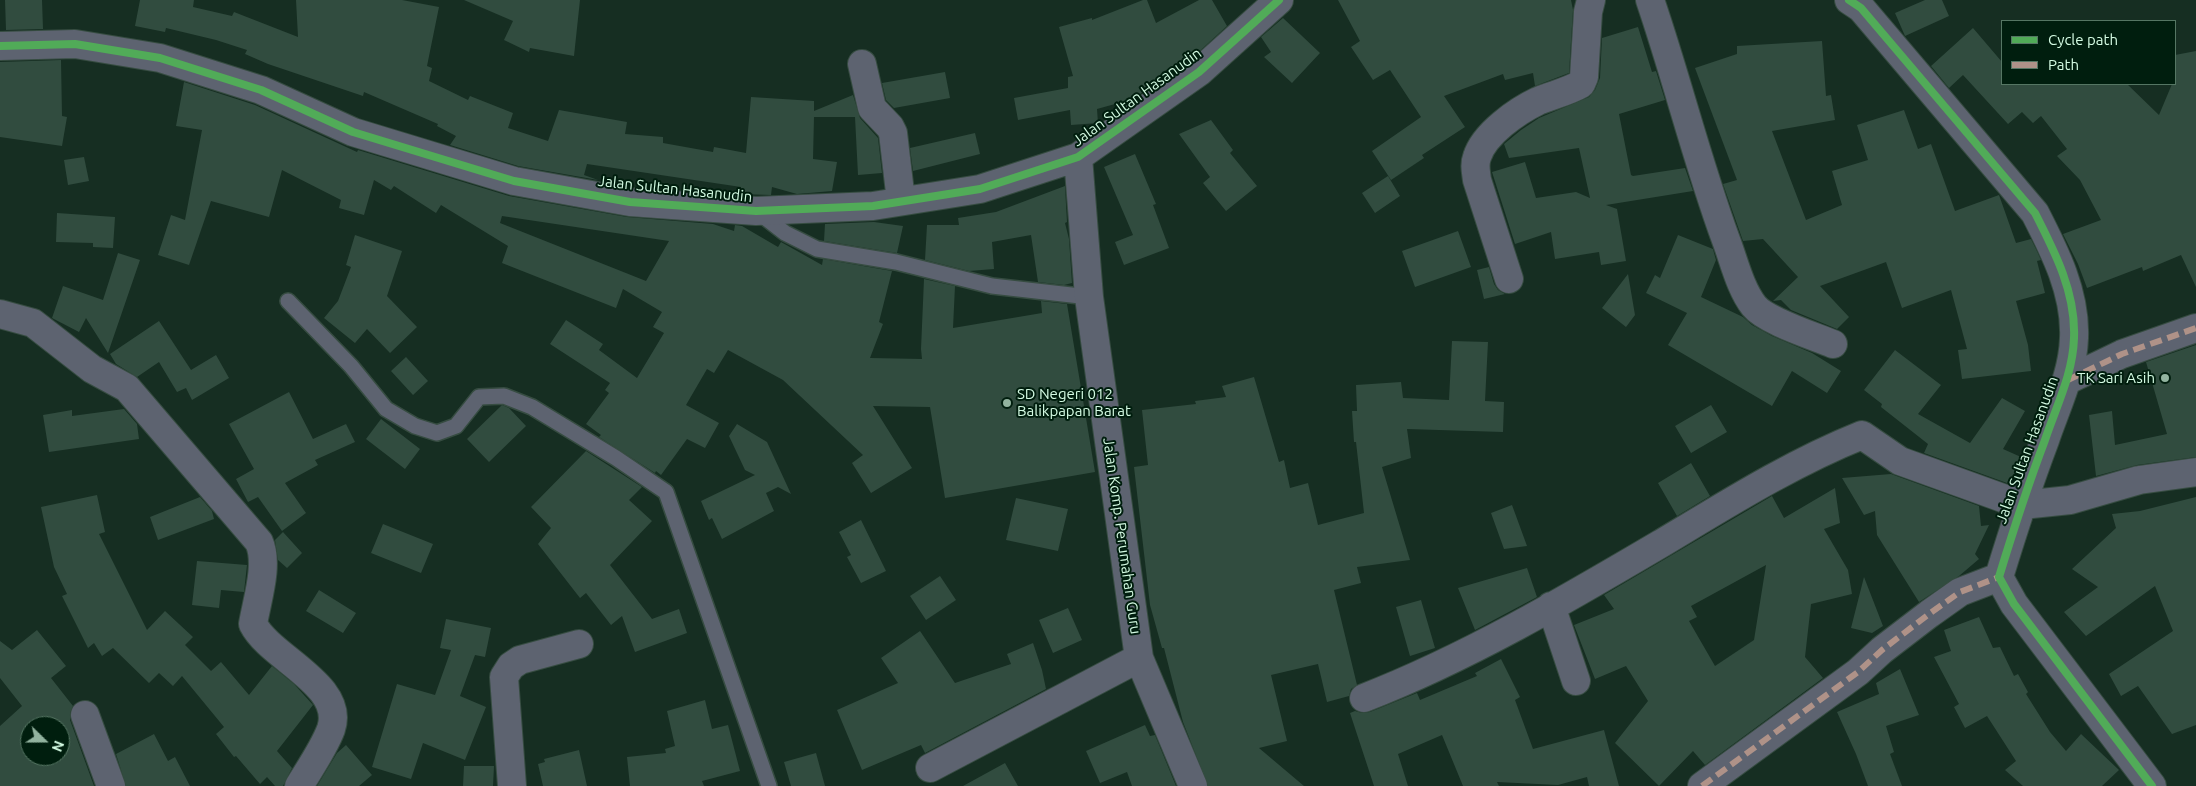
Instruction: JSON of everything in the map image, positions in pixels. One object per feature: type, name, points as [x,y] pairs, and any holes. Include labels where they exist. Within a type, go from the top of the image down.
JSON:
[{"type":"street","name":"Jalan Sultan Hasanudin","points":[[0,46],[75,44],[160,58],[261,90],[353,132],[514,181],[630,202],[756,211],[872,206],[980,189],[1078,158],[1199,72],[1280,0]]},
{"type":"street","points":[[1509,279],[1477,180],[1475,168],[1477,156],[1484,144],[1506,119],[1538,101],[1581,84],[1584,78],[1588,12],[1591,0]]},
{"type":"street","points":[[1650,0],[1692,131],[1710,197],[1746,292],[1755,307],[1766,316],[1833,344]]},
{"type":"street","name":"Jalan Sultan Hasanudin","points":[[1849,0],[1861,8],[2035,213],[2052,245],[2069,289],[2074,338],[2068,380],[2057,405],[1999,577]]},
{"type":"street","points":[[862,64],[872,108],[890,127],[895,140],[901,201]]},
{"type":"street","name":"Jalan Komp. Perumahan Guru","points":[[1078,158],[1089,296],[1139,658],[1192,786]]},
{"type":"street","points":[[0,314],[33,323],[92,369],[127,388],[259,542],[263,551],[264,562],[253,624],[264,640],[320,687],[329,700],[334,712],[331,728],[300,786]]},
{"type":"street","points":[[2068,380],[2122,354],[2196,328]]},
{"type":"street","points":[[1364,698],[1456,658],[1593,584],[1726,505],[1826,450],[1862,435],[1900,461],[2022,505],[2070,500],[2139,480],[2196,472]]},
{"type":"street","points":[[1702,786],[1858,672],[1882,650],[1960,592],[1999,577],[2014,604],[2152,786]]},
{"type":"street","points":[[1551,606],[1576,681]]},
{"type":"street","points":[[512,786],[504,677],[511,666],[520,660],[578,644]]},
{"type":"street","points":[[930,768],[1139,658]]},
{"type":"street","points":[[85,716],[111,786]]},
{"type":"lane","points":[[756,211],[784,233],[817,249],[896,262],[992,286],[1089,296]]},
{"type":"lane","points":[[288,301],[351,366],[386,409],[415,426],[437,432],[456,426],[479,396],[504,396],[532,407],[616,458],[666,492],[769,786]]},
{"type":"building","points":[[5,0],[42,0],[43,29],[6,30]]},
{"type":"building","points":[[140,0],[194,0],[193,7],[232,16],[234,12],[298,37],[296,0],[402,0],[439,7],[427,66],[432,68],[429,81],[468,100],[470,96],[513,113],[508,128],[548,141],[559,110],[627,122],[625,134],[663,137],[663,143],[713,152],[714,147],[746,153],[751,97],[814,101],[814,111],[853,95],[860,118],[878,138],[882,173],[858,175],[855,117],[814,117],[813,159],[837,162],[832,191],[797,194],[772,187],[771,195],[740,194],[741,187],[587,164],[584,175],[598,180],[518,166],[450,145],[456,136],[437,126],[438,124],[364,92],[363,96],[268,64],[245,54],[247,50],[216,40],[166,28],[165,32],[135,26]]},
{"type":"building","points":[[464,0],[580,0],[574,56],[530,48],[529,52],[504,40],[513,21]]},
{"type":"building","points":[[1147,0],[1156,23],[1199,0],[1212,0],[1227,26],[1192,58],[1162,72],[1164,77],[1133,99],[1097,109],[1098,123],[1071,125],[1070,110],[1018,120],[1014,98],[1068,88],[1068,77],[1073,76],[1059,27],[1092,18],[1092,20]]},
{"type":"building","points":[[1338,0],[1571,0],[1573,10],[1569,73],[1535,86],[1533,73],[1505,80],[1503,74],[1444,96],[1465,127],[1422,155],[1424,158],[1391,180],[1372,151],[1421,117],[1390,70],[1373,80],[1351,47],[1360,41]]},
{"type":"building","points":[[1925,0],[1942,0],[1949,16],[1905,36],[1895,13]]},
{"type":"building","points":[[1283,18],[1320,53],[1292,83],[1264,57],[1271,52],[1261,37]]},
{"type":"building","points":[[1638,27],[1652,72],[1656,71],[1665,100],[1619,114],[1631,175],[1685,168],[1693,191],[1606,205],[1617,209],[1626,261],[1601,265],[1599,252],[1555,259],[1551,232],[1515,244],[1492,172],[1525,162],[1536,198],[1576,192],[1590,198],[1579,148],[1509,158],[1504,144],[1539,118],[1589,97],[1595,90],[1600,78],[1602,38]]},
{"type":"building","points":[[1973,28],[2001,61],[2001,85],[2128,85],[2159,115],[2172,85],[2176,85],[2176,55],[2196,51],[2196,287],[2181,255],[2143,271],[2142,267],[2087,288],[2078,264],[2063,234],[2101,220],[2080,180],[2057,156],[2067,149],[2041,116],[2033,123],[2022,112],[2008,124],[1963,75],[1949,88],[1931,66]]},
{"type":"building","points":[[1822,41],[1826,96],[1831,95],[1835,120],[1772,131],[1806,220],[1842,205],[1832,171],[1868,160],[1857,125],[1904,110],[1918,149],[1931,144],[1955,211],[1999,195],[2016,243],[2031,239],[2036,249],[2041,260],[2037,261],[2045,293],[2016,301],[2028,345],[2031,371],[1962,379],[1958,350],[1967,349],[1951,290],[1902,308],[1886,262],[1820,286],[1849,317],[1837,329],[1791,310],[1781,300],[1773,301],[1798,277],[1763,239],[1743,241],[1723,184],[1737,180],[1695,68],[1737,54],[1737,46]]},
{"type":"building","points":[[61,60],[62,116],[67,117],[62,146],[0,137],[0,62]]},
{"type":"building","points":[[945,72],[950,98],[894,108],[886,100],[882,83]]},
{"type":"building","points":[[184,82],[255,105],[357,152],[358,150],[509,196],[627,217],[713,224],[734,231],[735,225],[742,226],[778,247],[781,242],[822,265],[823,259],[892,271],[879,322],[883,324],[870,358],[922,359],[924,279],[955,286],[953,328],[1042,313],[1041,301],[1067,304],[1095,472],[945,498],[930,407],[873,406],[912,468],[871,493],[852,463],[863,455],[783,380],[728,350],[714,373],[707,369],[686,405],[719,423],[705,448],[687,439],[661,475],[656,471],[655,473],[599,437],[601,435],[586,424],[609,393],[605,390],[610,383],[550,344],[566,320],[603,344],[599,350],[637,378],[664,333],[653,327],[662,312],[623,289],[616,308],[502,263],[508,246],[441,205],[436,213],[394,186],[391,190],[374,180],[364,215],[339,208],[341,200],[282,170],[269,217],[211,201],[189,265],[158,255],[171,215],[185,220],[202,130],[176,126]],"holes":[[[502,216],[669,241],[646,281],[500,223]]]},
{"type":"building","points":[[1211,120],[1233,150],[1230,153],[1257,186],[1226,211],[1203,183],[1210,177],[1179,134]]},
{"type":"building","points":[[975,133],[980,154],[913,171],[910,148]]},
{"type":"building","points":[[1135,154],[1156,204],[1153,205],[1169,248],[1124,265],[1115,242],[1133,235],[1104,167]]},
{"type":"building","points":[[84,157],[89,181],[68,185],[64,160]]},
{"type":"building","points":[[1388,176],[1400,196],[1375,213],[1362,193]]},
{"type":"building","points":[[1065,186],[1067,222],[1065,223],[1069,239],[1072,283],[1064,285],[1038,282],[1031,235],[992,242],[994,269],[969,271],[925,260],[927,225],[959,225],[958,218],[996,212]]},
{"type":"building","points":[[57,213],[115,217],[113,248],[93,247],[93,243],[56,242]]},
{"type":"building","points":[[874,222],[903,226],[897,253],[824,241],[825,224]]},
{"type":"building","points":[[1458,231],[1471,267],[1415,287],[1402,251]]},
{"type":"building","points":[[355,235],[402,251],[387,296],[417,327],[390,353],[367,329],[355,343],[324,318],[338,301],[351,267],[346,265]]},
{"type":"building","points":[[1678,235],[1713,249],[1716,260],[1701,297],[1743,317],[1752,325],[1772,336],[1812,353],[1841,371],[1827,393],[1792,371],[1772,406],[1668,345],[1687,313],[1646,293],[1655,275],[1660,278]]},
{"type":"building","points":[[118,253],[140,260],[108,353],[86,318],[79,332],[52,318],[63,286],[103,300]]},
{"type":"building","points":[[1489,267],[1494,284],[1498,290],[1505,294],[1484,299],[1477,270]]},
{"type":"building","points":[[1628,274],[1635,315],[1626,327],[1602,308]]},
{"type":"building","points":[[159,321],[191,370],[216,355],[229,378],[192,400],[186,388],[177,392],[159,362],[137,377],[116,364],[110,354]]},
{"type":"building","points":[[1452,341],[1488,342],[1485,401],[1504,402],[1503,432],[1407,429],[1411,458],[1382,467],[1410,560],[1357,567],[1361,583],[1334,590],[1357,685],[1351,689],[1349,696],[1327,702],[1318,664],[1271,675],[1287,741],[1259,748],[1304,786],[1208,786],[1183,722],[1164,648],[1162,648],[1150,605],[1134,467],[1148,465],[1142,410],[1196,404],[1195,401],[1226,397],[1222,386],[1254,377],[1279,462],[1284,460],[1290,488],[1308,483],[1318,525],[1364,513],[1356,442],[1354,442],[1352,411],[1357,411],[1356,385],[1401,382],[1403,398],[1449,400]]},
{"type":"building","points":[[2196,345],[2196,457],[2137,465],[2096,476],[2089,415],[2112,411],[2115,445],[2167,434],[2146,362]]},
{"type":"building","points":[[1895,350],[1941,385],[1918,414],[1970,443],[2002,398],[2025,411],[2003,449],[2021,457],[2012,483],[2008,481],[2007,483],[1924,453],[1928,444],[1881,407],[1882,404],[1864,390]]},
{"type":"building","points":[[406,357],[428,381],[413,395],[391,371]]},
{"type":"building","points":[[289,392],[313,439],[346,424],[355,442],[315,460],[318,465],[285,483],[306,513],[282,531],[258,497],[248,502],[236,479],[254,469],[229,424]]},
{"type":"building","points":[[502,405],[509,408],[526,426],[489,462],[467,439]]},
{"type":"building","points":[[1711,405],[1727,432],[1691,453],[1675,426]]},
{"type":"building","points":[[124,409],[137,424],[139,439],[49,452],[43,415],[72,410],[72,416]]},
{"type":"building","points":[[381,419],[420,449],[405,469],[366,439]]},
{"type":"building","points":[[737,424],[767,442],[791,494],[778,487],[766,493],[774,511],[722,539],[712,518],[709,520],[701,501],[755,475],[745,470],[729,436]]},
{"type":"building","points":[[586,451],[642,487],[629,500],[652,521],[610,565],[652,619],[679,609],[687,633],[635,652],[622,616],[611,625],[586,593],[580,598],[538,544],[551,528],[531,507]]},
{"type":"building","points":[[1691,463],[1710,496],[1677,516],[1658,483]]},
{"type":"building","points":[[1891,474],[1979,506],[1981,526],[1989,525],[1975,554],[1979,559],[1959,576],[1919,602],[1877,535],[1875,511],[1864,515],[1842,478]]},
{"type":"building","points":[[1835,488],[1840,523],[1824,529],[1848,570],[1852,594],[1811,604],[1805,657],[1823,678],[1705,765],[1693,751],[1659,786],[1615,743],[1648,701],[1626,666],[1595,679],[1574,625],[1614,609],[1604,595],[1772,496],[1784,518]],"holes":[[[1766,565],[1754,640],[1715,666],[1689,621],[1697,617],[1691,606]]]},
{"type":"building","points":[[97,495],[105,532],[99,534],[147,630],[165,611],[193,637],[185,645],[211,671],[221,662],[249,695],[272,666],[294,684],[313,705],[277,751],[292,768],[283,786],[275,786],[267,777],[260,784],[236,756],[234,757],[216,734],[224,727],[182,676],[173,686],[159,673],[149,683],[113,648],[102,656],[94,643],[88,648],[62,596],[67,594],[54,567],[41,507]]},
{"type":"building","points":[[200,497],[212,511],[214,519],[158,540],[150,517]]},
{"type":"building","points":[[2196,497],[2196,725],[2172,734],[2138,686],[2121,696],[2109,674],[2173,631],[2155,586],[2086,636],[2064,612],[2098,587],[2072,569],[2116,528],[2112,514],[2140,511]]},
{"type":"building","points":[[1016,498],[1068,509],[1058,551],[1006,540]]},
{"type":"building","points":[[1512,505],[1527,546],[1504,549],[1491,513]]},
{"type":"building","points":[[861,520],[886,571],[861,583],[847,557],[851,555],[839,532]]},
{"type":"building","points":[[383,524],[433,544],[421,573],[371,553]]},
{"type":"building","points":[[283,532],[302,553],[287,568],[278,560],[275,540]]},
{"type":"building","points":[[197,561],[247,565],[244,592],[221,590],[219,608],[192,605]]},
{"type":"building","points":[[1527,568],[1537,597],[1475,630],[1458,588]]},
{"type":"building","points":[[940,576],[956,600],[926,620],[910,596]]},
{"type":"building","points":[[1864,577],[1883,626],[1872,633],[1851,628]]},
{"type":"building","points":[[319,590],[356,613],[343,633],[306,611]]},
{"type":"building","points":[[1421,600],[1435,648],[1410,656],[1396,607]]},
{"type":"building","points":[[1068,608],[1082,640],[1053,653],[1039,620]]},
{"type":"building","points":[[1979,617],[1993,648],[2000,647],[2014,676],[2018,674],[2028,692],[2026,694],[2050,732],[2066,751],[2081,734],[2119,770],[2102,786],[2023,786],[2005,770],[2016,761],[1987,716],[1965,728],[1954,707],[1959,704],[1934,657],[1951,651],[1944,630]]},
{"type":"building","points":[[446,619],[491,628],[485,657],[475,655],[460,696],[486,707],[465,760],[423,743],[411,779],[372,767],[397,684],[435,695],[451,650],[440,648]]},
{"type":"building","points":[[37,630],[66,666],[51,678],[73,706],[70,716],[20,716],[20,766],[70,766],[70,720],[94,786],[0,786],[0,726],[22,706],[0,678],[0,641],[12,650]]},
{"type":"building","points":[[920,631],[955,683],[1011,664],[1007,654],[1033,643],[1046,689],[925,753],[921,745],[862,770],[837,710],[898,683],[881,658]]},
{"type":"building","points":[[1501,659],[1520,697],[1515,700],[1533,749],[1604,730],[1619,786],[1589,786],[1587,777],[1558,785],[1497,782],[1499,786],[1463,786],[1442,735],[1398,754],[1408,786],[1374,786],[1350,713],[1355,711],[1362,713],[1370,712],[1417,693],[1420,700],[1477,676],[1475,673]]},
{"type":"building","points":[[1900,669],[1919,715],[1886,726],[1894,752],[1890,754],[1902,786],[1868,786],[1837,712],[1879,694],[1876,683]]},
{"type":"building","points":[[705,700],[712,729],[728,725],[740,771],[702,781],[704,786],[630,786],[627,757],[666,753],[665,749],[675,746],[667,711]]},
{"type":"building","points":[[1145,725],[1150,736],[1155,735],[1176,786],[1132,786],[1127,772],[1100,783],[1086,751]]},
{"type":"building","points":[[154,734],[168,761],[175,757],[190,786],[126,786],[116,754]]},
{"type":"building","points":[[346,745],[372,775],[359,786],[317,786],[337,753]]},
{"type":"building","points":[[579,750],[587,786],[543,786],[538,764],[545,762],[544,759]]},
{"type":"building","points":[[816,753],[825,786],[791,786],[784,762]]},
{"type":"building","points":[[1005,763],[1018,786],[963,786]]},
{"type":"building","points":[[464,766],[494,766],[493,786],[463,786]]},
{"type":"marked path","points":[[2068,380],[2122,354],[2196,328]]},
{"type":"marked path","points":[[1702,786],[1858,672],[1882,650],[1960,592],[1999,577]]},
{"type":"cycle path","points":[[0,46],[75,44],[160,58],[261,90],[353,132],[514,181],[630,202],[756,211],[873,206],[980,189],[1078,157],[1199,72],[1279,0]]},
{"type":"cycle path","points":[[1849,0],[1861,8],[2035,213],[2063,273],[2072,305],[2074,321],[2071,364],[1999,577],[2014,604],[2152,786]]},
{"type":"place","name":"TK Sari Asih","points":[[2165,378]]},
{"type":"place","name":"SD Negeri 012 Balikpapan Barat","points":[[1007,403]]}]
